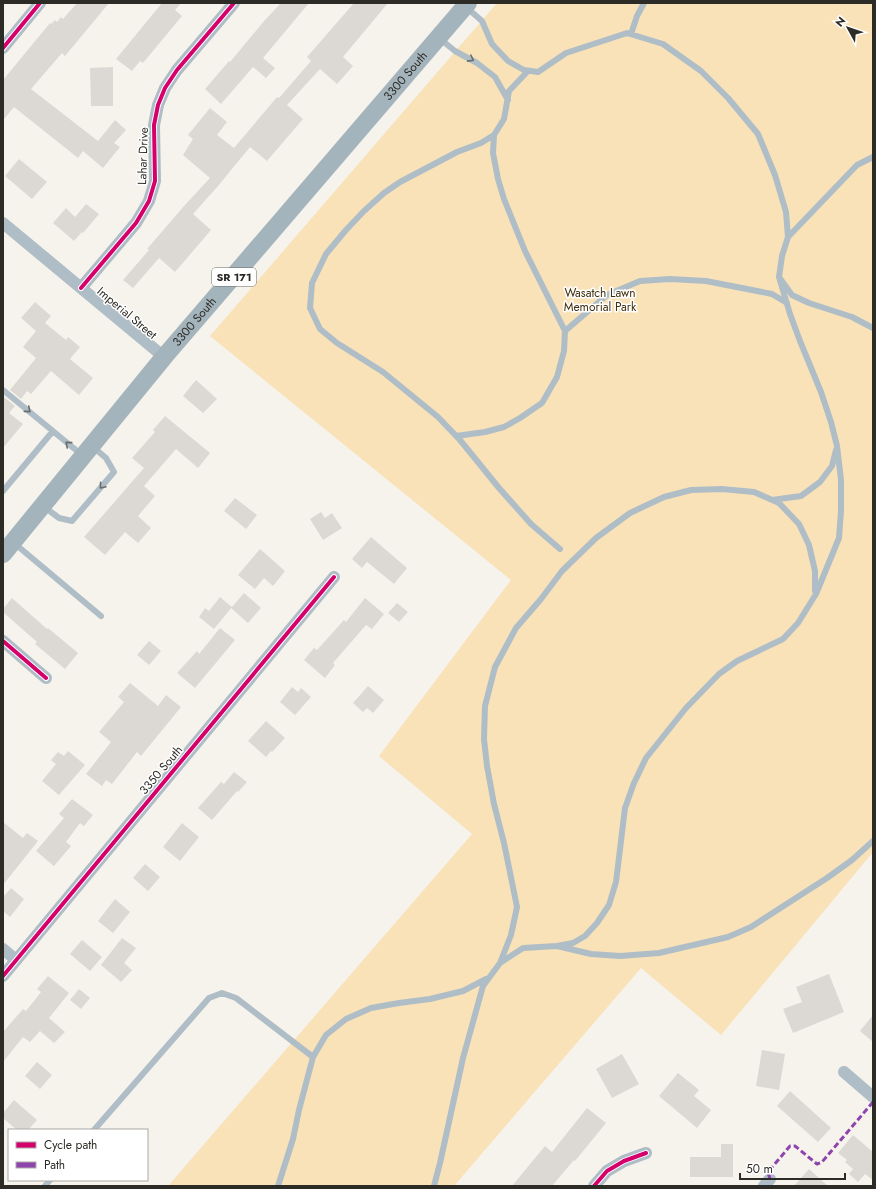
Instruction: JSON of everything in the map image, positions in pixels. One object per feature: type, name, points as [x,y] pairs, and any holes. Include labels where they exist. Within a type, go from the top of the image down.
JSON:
[{"type":"main road","name":"3300 South","points":[[8,548],[164,357],[467,5]]},
{"type":"street","points":[[3,48],[40,3]]},
{"type":"street","name":"Lahar Drive","points":[[81,288],[136,223],[149,201],[155,181],[154,125],[158,105],[165,88],[177,70],[234,3]]},
{"type":"street","name":"Imperial Street","points":[[3,223],[164,357]]},
{"type":"street","name":"3350 South","points":[[3,976],[334,577]]},
{"type":"street","points":[[3,641],[46,678]]},
{"type":"street","points":[[3,949],[16,960]]},
{"type":"street","points":[[844,1072],[873,1097]]},
{"type":"street","points":[[594,1186],[607,1171],[624,1161],[646,1153]]},
{"type":"lane","points":[[631,34],[637,16],[644,3]]},
{"type":"lane","points":[[467,5],[482,21],[492,44],[503,56],[508,61],[528,71],[538,72],[566,53],[627,33],[663,44],[701,71],[728,98],[758,134],[776,175],[786,212],[788,237],[782,256],[780,277],[800,341],[821,392],[831,422],[841,480],[839,538],[816,594],[798,623],[783,639],[737,661],[719,674],[686,708],[646,758],[634,783],[625,808],[616,882],[609,905],[597,923],[584,936],[573,943],[557,946],[523,948],[500,963]]},
{"type":"lane","points":[[439,38],[455,51],[477,63],[495,77],[508,100]]},
{"type":"lane","points":[[528,71],[509,91],[504,119],[494,135],[481,143],[457,152],[400,182],[384,193],[346,230],[326,254],[312,283],[310,308],[320,329],[337,343],[383,372],[438,417],[531,524],[560,549]]},
{"type":"lane","points":[[456,436],[485,432],[504,427],[542,403],[557,377],[564,351],[565,331],[525,251],[504,199],[493,154],[494,135]]},
{"type":"lane","points":[[788,237],[857,165],[873,157]]},
{"type":"lane","points":[[780,277],[792,296],[810,304],[852,317],[873,328]]},
{"type":"lane","points":[[565,331],[607,295],[640,281],[670,279],[706,281],[772,294],[787,303]]},
{"type":"lane","points":[[3,390],[52,431],[88,451],[106,458],[114,472],[72,521],[59,518],[43,506]]},
{"type":"lane","points":[[3,491],[52,431]]},
{"type":"lane","points":[[771,500],[801,496],[820,482],[832,466],[836,446]]},
{"type":"lane","points":[[434,1186],[463,1058],[483,986],[500,963],[511,935],[517,907],[504,843],[494,804],[484,739],[485,706],[495,667],[516,628],[562,572],[596,538],[630,513],[664,497],[691,490],[722,489],[754,492],[778,504],[799,524],[809,545],[815,571],[816,594]]},
{"type":"lane","points":[[8,548],[101,616]]},
{"type":"lane","points":[[557,946],[591,954],[620,956],[659,954],[728,937],[751,927],[827,878],[852,860],[873,841]]},
{"type":"lane","points":[[278,1186],[293,1139],[313,1056],[326,1035],[346,1019],[371,1008],[430,999],[463,991],[483,981],[492,973]]},
{"type":"lane","points":[[95,1129],[209,998],[222,993],[236,998],[313,1056]]},
{"type":"green space","name":"Wasatch Lawn Memorial Park","points":[[497,3],[873,3],[873,852],[721,1035],[641,968],[454,1186],[168,1186],[472,834],[379,756],[511,580],[210,336]]},
{"type":"building","points":[[77,3],[109,3],[65,56],[62,53],[31,89],[98,141],[115,120],[126,130],[114,143],[120,147],[103,168],[83,151],[78,158],[14,107],[3,120],[3,80],[50,23],[51,24],[55,20],[57,22],[61,17],[63,19]]},
{"type":"building","points":[[162,3],[181,3],[175,10],[182,16],[143,63],[140,61],[132,71],[116,59]]},
{"type":"building","points":[[281,3],[309,3],[263,58],[275,68],[266,78],[253,67],[221,104],[205,89]]},
{"type":"building","points":[[354,3],[388,3],[343,57],[353,66],[337,84],[320,69],[287,105],[303,119],[267,161],[250,147],[193,214],[211,230],[175,272],[159,258],[133,288],[123,280],[149,250],[147,249],[210,178],[183,155],[193,139],[188,135],[210,108],[227,122],[217,135],[234,148],[277,97],[279,98],[311,61],[307,57]]},
{"type":"building","points":[[113,67],[113,106],[91,106],[90,68]]},
{"type":"building","points":[[19,159],[47,182],[32,199],[5,176]]},
{"type":"building","points":[[86,204],[99,214],[74,241],[53,223],[66,208],[75,217]]},
{"type":"building","points":[[35,302],[51,316],[45,323],[66,340],[68,337],[80,347],[70,359],[93,378],[79,395],[51,371],[31,394],[27,391],[21,399],[10,390],[36,358],[23,347],[36,331],[21,318]]},
{"type":"building","points":[[196,380],[217,399],[203,413],[183,396]]},
{"type":"building","points":[[4,397],[15,406],[9,413],[23,424],[3,448],[3,398]]},
{"type":"building","points":[[165,416],[210,453],[198,468],[176,449],[144,486],[155,496],[138,516],[151,528],[138,543],[125,532],[105,555],[84,537],[144,468],[132,458],[155,432],[153,430]]},
{"type":"building","points":[[235,498],[257,515],[246,529],[224,511]]},
{"type":"building","points":[[321,512],[325,518],[332,513],[342,528],[323,540],[310,519]]},
{"type":"building","points":[[371,537],[407,568],[394,584],[367,562],[362,568],[352,559]]},
{"type":"building","points":[[260,549],[285,571],[273,586],[264,578],[255,589],[238,575]]},
{"type":"building","points":[[244,593],[261,608],[248,623],[231,608]]},
{"type":"building","points":[[220,597],[232,607],[214,629],[199,617],[205,608],[209,611]]},
{"type":"building","points":[[12,598],[47,629],[48,628],[78,653],[65,669],[35,644],[37,642],[3,612],[3,609]]},
{"type":"building","points":[[365,598],[384,614],[372,629],[366,625],[333,663],[335,665],[325,678],[304,660],[314,648],[317,650],[344,620],[346,622]]},
{"type":"building","points":[[397,603],[408,612],[399,622],[388,613]]},
{"type":"building","points":[[220,628],[235,640],[195,688],[177,673],[197,651],[199,654]]},
{"type":"building","points":[[149,641],[161,651],[149,665],[137,655]]},
{"type":"building","points":[[130,683],[158,706],[166,695],[181,707],[141,756],[137,752],[112,784],[106,780],[102,786],[86,774],[111,742],[99,732],[124,702],[118,697]]},
{"type":"building","points":[[368,686],[384,700],[373,713],[367,708],[363,712],[353,703]]},
{"type":"building","points":[[292,687],[298,692],[301,688],[311,697],[295,715],[280,702]]},
{"type":"building","points":[[266,721],[285,738],[266,757],[248,741]]},
{"type":"building","points":[[68,751],[85,765],[59,795],[42,781],[56,764],[51,760],[58,752],[64,756]]},
{"type":"building","points":[[234,772],[247,782],[238,792],[237,791],[212,820],[198,808],[221,782],[224,784]]},
{"type":"building","points":[[72,799],[93,815],[84,826],[80,823],[66,842],[71,846],[54,866],[36,851],[64,818],[59,814]]},
{"type":"building","points":[[3,822],[23,838],[27,833],[38,841],[3,885]]},
{"type":"building","points":[[182,823],[199,837],[180,861],[163,847]]},
{"type":"building","points":[[145,864],[160,877],[148,891],[133,878]]},
{"type":"building","points":[[11,888],[24,899],[10,917],[3,911],[3,897]]},
{"type":"building","points":[[115,899],[130,912],[113,933],[98,921]]},
{"type":"building","points":[[122,938],[136,948],[124,963],[132,970],[121,982],[101,965]]},
{"type":"building","points":[[82,940],[102,957],[90,971],[70,954]]},
{"type":"building","points":[[829,974],[844,1012],[793,1033],[783,1009],[802,1002],[796,987]]},
{"type":"building","points":[[48,976],[69,993],[49,1018],[65,1032],[54,1043],[40,1031],[30,1042],[23,1037],[3,1062],[3,1032],[23,1009],[26,1011],[41,992],[37,989]]},
{"type":"building","points":[[79,989],[90,998],[81,1009],[70,1000]]},
{"type":"building","points":[[873,1015],[873,1042],[860,1031]]},
{"type":"building","points":[[762,1050],[785,1054],[779,1090],[756,1086]]},
{"type":"building","points":[[622,1054],[639,1084],[612,1098],[596,1069]]},
{"type":"building","points":[[37,1062],[52,1075],[40,1089],[25,1076]]},
{"type":"building","points":[[678,1073],[699,1090],[694,1096],[711,1110],[697,1128],[659,1096]]},
{"type":"building","points":[[790,1091],[831,1128],[818,1142],[777,1106]]},
{"type":"building","points":[[14,1100],[37,1120],[29,1129],[16,1129],[3,1118],[3,1113]]},
{"type":"building","points":[[587,1108],[606,1123],[552,1186],[512,1186],[545,1146],[552,1152]]},
{"type":"building","points":[[853,1135],[873,1152],[873,1180],[865,1174],[858,1182],[849,1174],[853,1169],[845,1162],[847,1160],[838,1153]]},
{"type":"building","points":[[721,1144],[733,1144],[733,1177],[690,1177],[690,1157],[721,1157]]},
{"type":"building","points":[[809,1169],[828,1186],[794,1186]]},
{"type":"marked path","points":[[770,1179],[768,1172],[790,1146],[795,1146],[817,1164],[822,1162],[873,1102]]},
{"type":"cycle path","points":[[3,48],[40,3]]},
{"type":"cycle path","points":[[81,288],[136,223],[149,201],[155,181],[154,125],[158,105],[165,88],[177,70],[234,3]]},
{"type":"cycle path","points":[[3,976],[334,577]]},
{"type":"cycle path","points":[[3,641],[46,678]]},
{"type":"cycle path","points":[[594,1186],[607,1171],[624,1161],[646,1153]]}]
